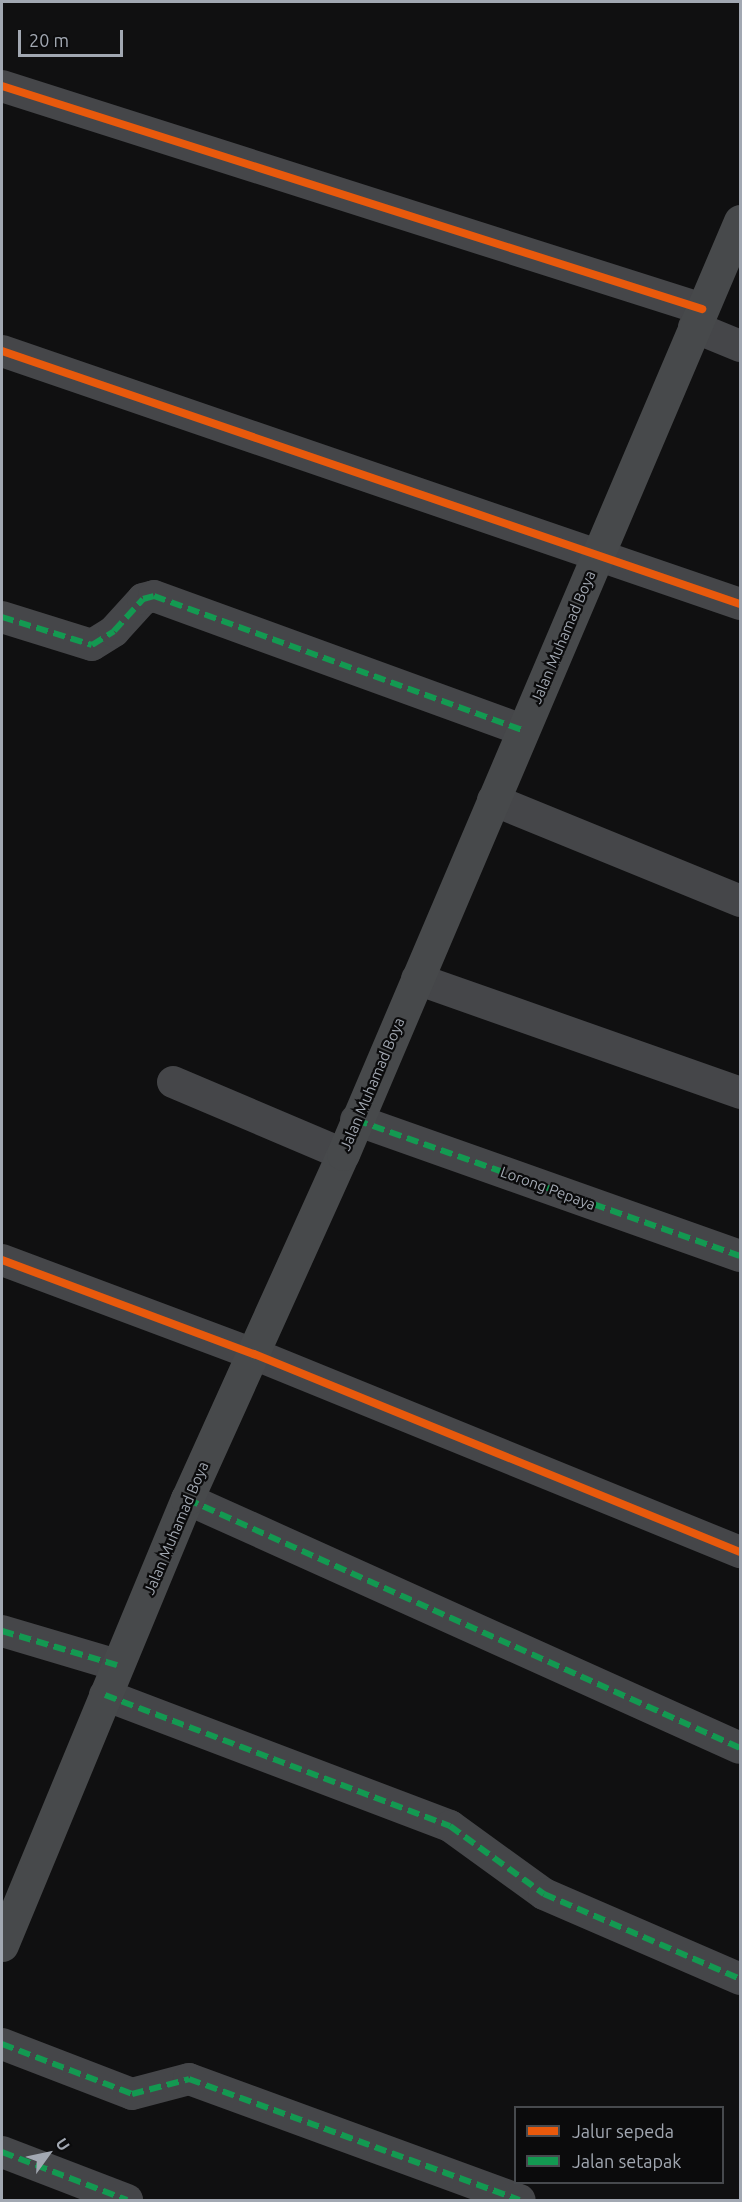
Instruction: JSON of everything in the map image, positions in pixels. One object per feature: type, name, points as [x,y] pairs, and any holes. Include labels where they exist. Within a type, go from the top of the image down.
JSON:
[{"type":"highway","name":"Jalan Muhamad Boya","points":[[2,1945],[187,1499],[343,1154],[741,221]]},
{"type":"street","points":[[2,86],[698,318],[741,345]]},
{"type":"street","points":[[2,351],[597,557],[741,604]]},
{"type":"street","points":[[2,617],[92,645],[114,631],[143,599],[154,596],[523,730]]},
{"type":"street","points":[[493,800],[741,901]]},
{"type":"street","points":[[417,979],[741,1093]]},
{"type":"street","points":[[173,1082],[343,1154]]},
{"type":"street","name":"Lorong Pepaya","points":[[356,1120],[741,1256]]},
{"type":"street","points":[[2,1260],[254,1354],[741,1552]]},
{"type":"street","points":[[187,1499],[741,1748]]},
{"type":"street","points":[[2,1631],[117,1665]]},
{"type":"street","points":[[105,1695],[450,1826],[544,1894],[741,1979]]},
{"type":"street","points":[[2,2044],[132,2094],[189,2079],[520,2200]]},
{"type":"street","points":[[2,2152],[127,2200]]},
{"type":"marked path","points":[[2,617],[92,645],[114,631],[143,599],[154,596],[523,730]]},
{"type":"marked path","points":[[356,1120],[740,1256]]},
{"type":"marked path","points":[[187,1499],[740,1748]]},
{"type":"marked path","points":[[2,1631],[117,1665]]},
{"type":"marked path","points":[[105,1695],[450,1826],[544,1894],[740,1979]]},
{"type":"marked path","points":[[2,2044],[132,2094],[189,2079],[520,2200]]},
{"type":"marked path","points":[[2,2152],[127,2200]]},
{"type":"cycle path","points":[[2,86],[702,309]]},
{"type":"cycle path","points":[[2,351],[740,604]]},
{"type":"cycle path","points":[[2,1260],[254,1354],[740,1552]]}]
